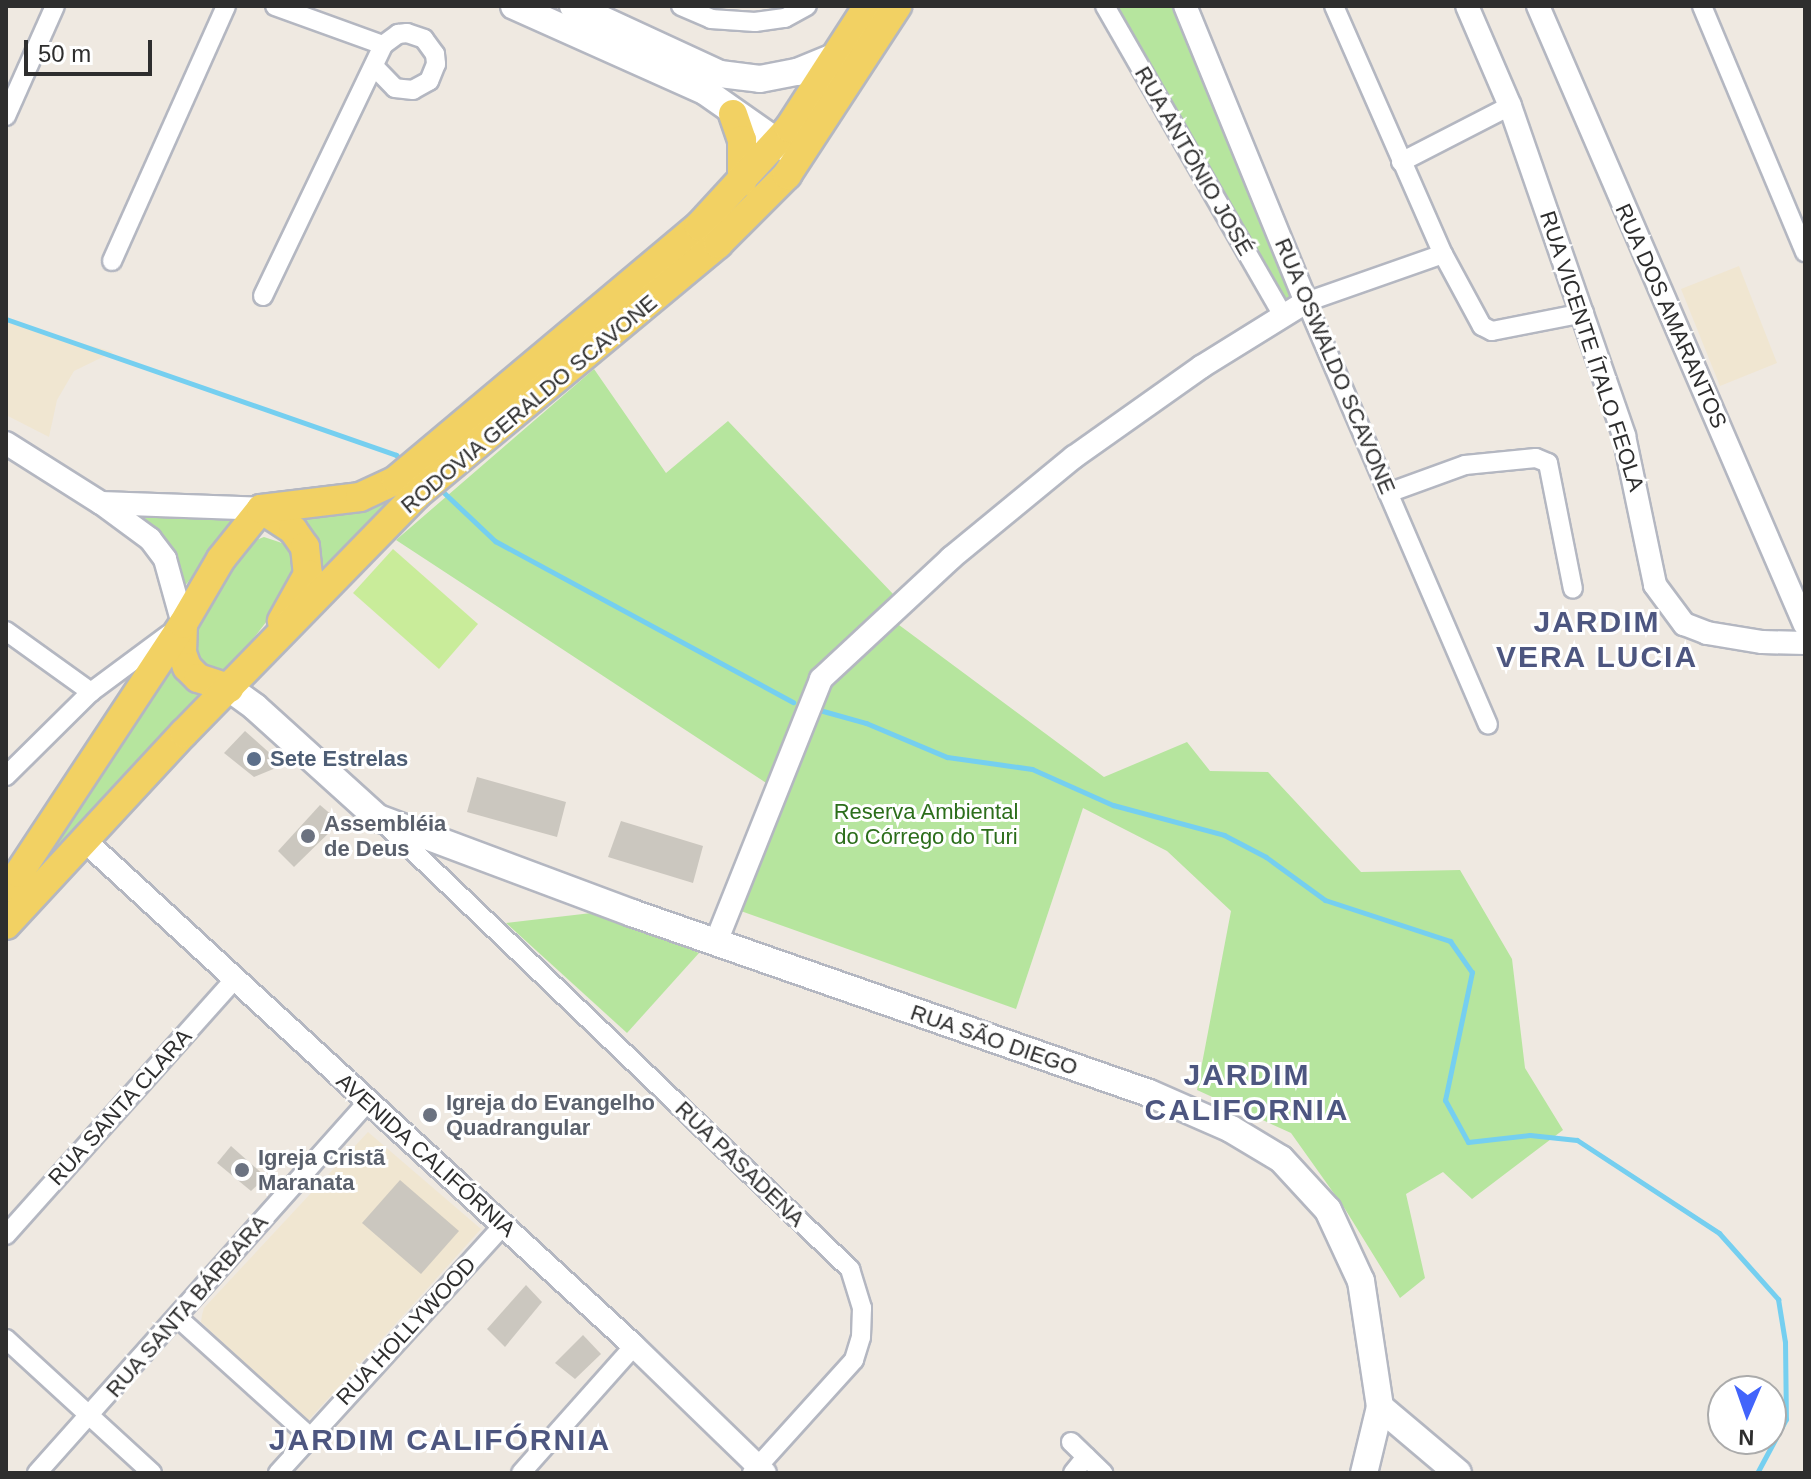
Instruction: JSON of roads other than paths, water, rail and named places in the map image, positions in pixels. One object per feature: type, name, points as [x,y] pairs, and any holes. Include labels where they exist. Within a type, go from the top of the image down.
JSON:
[{"type":"main road","points":[[514,6],[706,92],[787,150]]},
{"type":"main road","points":[[573,6],[720,74],[760,79],[797,72],[836,56]]},
{"type":"main road","name":"RODOVIA GERALDO SCAVONE","points":[[6,925],[416,495],[718,244],[787,175],[787,150],[836,56],[868,6]]},
{"type":"main road","name":"RODOVIA GERALDO SCAVONE","points":[[261,509],[360,497],[396,480],[699,226],[742,182],[787,150],[897,6]]},
{"type":"main road","points":[[733,114],[742,140],[742,182]]},
{"type":"main road","points":[[6,888],[19,873],[183,624],[221,559],[261,509],[293,530],[305,547],[308,574],[254,665]]},
{"type":"main road","points":[[183,624],[182,653],[187,667],[198,678],[229,688]]},
{"type":"main road","name":"RUA PASADENA","points":[[229,688],[255,707],[378,818]]},
{"type":"main road","name":"RUA SÃO DIEGO","points":[[378,818],[716,942],[1149,1093],[1231,1129],[1281,1159],[1328,1210],[1361,1281],[1380,1407],[1364,1473]]},
{"type":"main road","points":[[1380,1407],[1458,1473]]},
{"type":"street","points":[[6,116],[55,6]]},
{"type":"street","points":[[112,261],[226,6]]},
{"type":"street","points":[[275,6],[383,45]]},
{"type":"street","points":[[681,6],[711,19],[755,22],[785,18],[807,6]]},
{"type":"street","name":"RUA ANTÔNIO JOSÉ","points":[[1105,6],[1283,315]]},
{"type":"street","name":"RUA OSWALDO SCAVONE","points":[[1185,6],[1306,302],[1488,725]]},
{"type":"street","points":[[1334,6],[1443,254],[1482,326],[1492,331],[1584,313]]},
{"type":"street","name":"RUA VICENTE ÍTALO FEOLA","points":[[1467,6],[1510,106],[1624,436],[1655,585],[1684,624],[1707,633],[1762,642],[1805,643]]},
{"type":"street","name":"RUA DOS AMARANTOS","points":[[1538,6],[1805,625]]},
{"type":"street","points":[[1702,6],[1805,252]]},
{"type":"street","points":[[263,296],[383,45],[389,38],[407,33],[424,39],[435,54],[434,73],[422,87],[404,91],[387,83],[374,66]]},
{"type":"street","points":[[1401,162],[1510,106]]},
{"type":"street","points":[[716,942],[821,679],[940,568],[1074,457],[1195,371],[1306,302],[1443,254]]},
{"type":"street","points":[[6,443],[101,503],[150,539],[165,559],[183,624],[91,692],[6,776]]},
{"type":"street","points":[[1388,493],[1465,465],[1536,458],[1548,463],[1573,589]]},
{"type":"street","points":[[101,503],[261,509]]},
{"type":"street","points":[[6,631],[91,692]]},
{"type":"street","name":"RUA PASADENA","points":[[378,818],[850,1269],[862,1308],[861,1337],[854,1360],[758,1471]]},
{"type":"street","name":"AVENIDA CALIFÓRNIA","points":[[84,840],[634,1346],[758,1471]]},
{"type":"street","points":[[428,865],[433,849],[445,843]]},
{"type":"street","name":"RUA SANTA CLARA","points":[[6,1235],[234,980]]},
{"type":"street","name":"RUA SANTA BÁRBARA","points":[[37,1473],[368,1102]]},
{"type":"street","name":"RUA HOLLYWOOD","points":[[278,1473],[503,1226]]},
{"type":"street","points":[[177,1317],[309,1436]]},
{"type":"street","points":[[6,1339],[152,1473]]},
{"type":"street","points":[[521,1473],[634,1346]]},
{"type":"street","points":[[1071,1442],[1103,1473]]},
{"type":"street","points":[[1073,1473],[1086,1457]]},
{"type":"waterway","points":[[6,319],[396,455],[403,461]]},
{"type":"waterway","points":[[440,489],[495,541],[793,702]]},
{"type":"waterway","points":[[823,711],[866,723],[947,757],[1032,769],[1113,805],[1224,835],[1266,857],[1325,900],[1450,941],[1472,972],[1445,1100],[1468,1142],[1530,1135],[1577,1140],[1719,1233],[1778,1299],[1785,1342],[1786,1419],[1757,1473]]},
{"type":"place","name":"Sete Estrelas","points":[[254,759]]},
{"type":"place","name":"Assembléia de Deus","points":[[308,836]]},
{"type":"place","name":"Igreja do Evangelho Quadrangular","points":[[430,1115]]},
{"type":"place","name":"Igreja Cristã Maranata","points":[[242,1170]]},
{"type":"district","name":"JARDIM VERA LUCIA","points":[[1597,639]]},
{"type":"district","name":"JARDIM CALIFORNIA","points":[[1247,1092]]},
{"type":"district","name":"JARDIM CALIFÓRNIA","points":[[440,1440]]},
{"type":"park label","name":"Reserva Ambiental do Córrego do Turi","points":[[926,824]]}]
